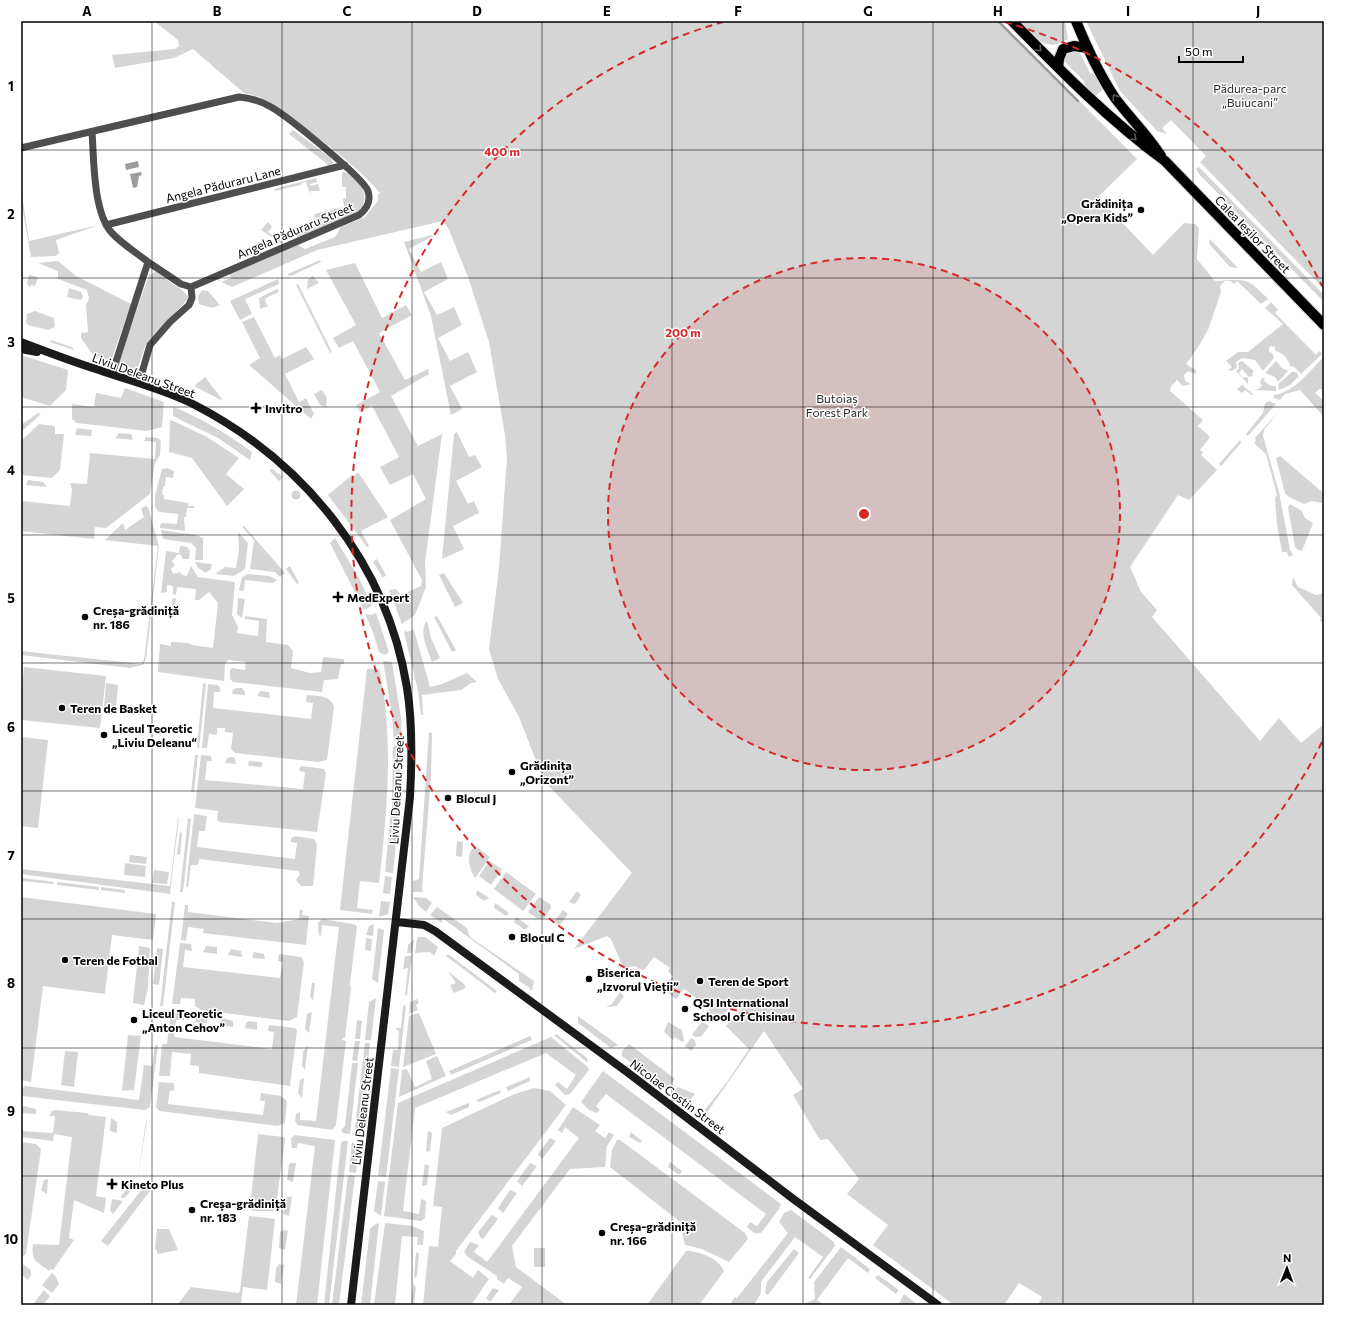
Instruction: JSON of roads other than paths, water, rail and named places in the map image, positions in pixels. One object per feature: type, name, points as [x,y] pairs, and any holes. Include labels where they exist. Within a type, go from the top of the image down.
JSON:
[{"type":"main road","name":"Calea Ieșilor Street","points":[[1012,21],[1058,67],[1138,141],[1165,161],[1324,325]]},
{"type":"main road","name":"Calea Ieșilor Street","points":[[1076,21],[1103,79],[1116,98],[1149,136],[1165,161]]},
{"type":"main road","points":[[1058,67],[1060,54],[1068,46],[1088,48]]},
{"type":"main road","name":"Liviu Deleanu Street","points":[[21,342],[60,357],[139,383],[191,403],[225,422],[278,460],[313,493],[360,558],[393,631],[401,659],[410,704],[412,759],[410,798],[352,1305]]},
{"type":"main road","name":"Liviu Deleanu Street","points":[[21,349],[60,357]]},
{"type":"main road","name":"Nicolae Costin Street","points":[[397,922],[424,925],[435,931],[627,1072],[792,1198],[938,1305]]},
{"type":"street","name":"Angela Păduraru Street","points":[[21,148],[239,97],[248,98],[272,107],[345,165],[362,182],[368,192],[367,207],[359,215],[191,287]]},
{"type":"street","points":[[92,132],[100,210],[106,225],[112,233],[148,262],[181,284],[191,287],[192,298],[189,305],[170,322],[150,345],[139,383]]},
{"type":"street","name":"Angela Păduraru Lane","points":[[106,225],[345,165]]},
{"type":"street","points":[[112,374],[148,262]]},
{"type":"waterway","points":[[998,21],[1078,101]]},
{"type":"place","name":"Grădinița „Opera Kids”","points":[[1141,210]]},
{"type":"place","name":"Invitro","points":[[256,408]]},
{"type":"place","name":"MedExpert","points":[[338,597]]},
{"type":"place","name":"Creșa-grădiniță nr. 186","points":[[85,617]]},
{"type":"place","name":"Teren de Basket","points":[[62,708]]},
{"type":"place","name":"Liceul Teoretic „Liviu Deleanu“","points":[[104,735]]},
{"type":"place","name":"Grădinița „Orizont”","points":[[512,772]]},
{"type":"place","name":"Blocul J","points":[[448,798]]},
{"type":"place","name":"Blocul C","points":[[512,937]]},
{"type":"place","name":"Teren de Fotbal","points":[[65,960]]},
{"type":"place","name":"Biserica „Izvorul Vieții”","points":[[589,979]]},
{"type":"place","name":"Teren de Sport","points":[[700,981]]},
{"type":"place","name":"QSI International School of Chisinau","points":[[685,1009]]},
{"type":"place","name":"Liceul Teoretic „Anton Cehov”","points":[[134,1020]]},
{"type":"place","name":"Kineto Plus","points":[[112,1184]]},
{"type":"place","name":"Creșa-grădiniță nr. 183","points":[[192,1210]]},
{"type":"place","name":"Creșa-grădiniță nr. 166","points":[[602,1233]]},
{"type":"park label","name":"Pădurea-parc „Buiucani”","points":[[1250,95]]},
{"type":"park label","name":"Butoiaș Forest Park","points":[[837,405]]}]
